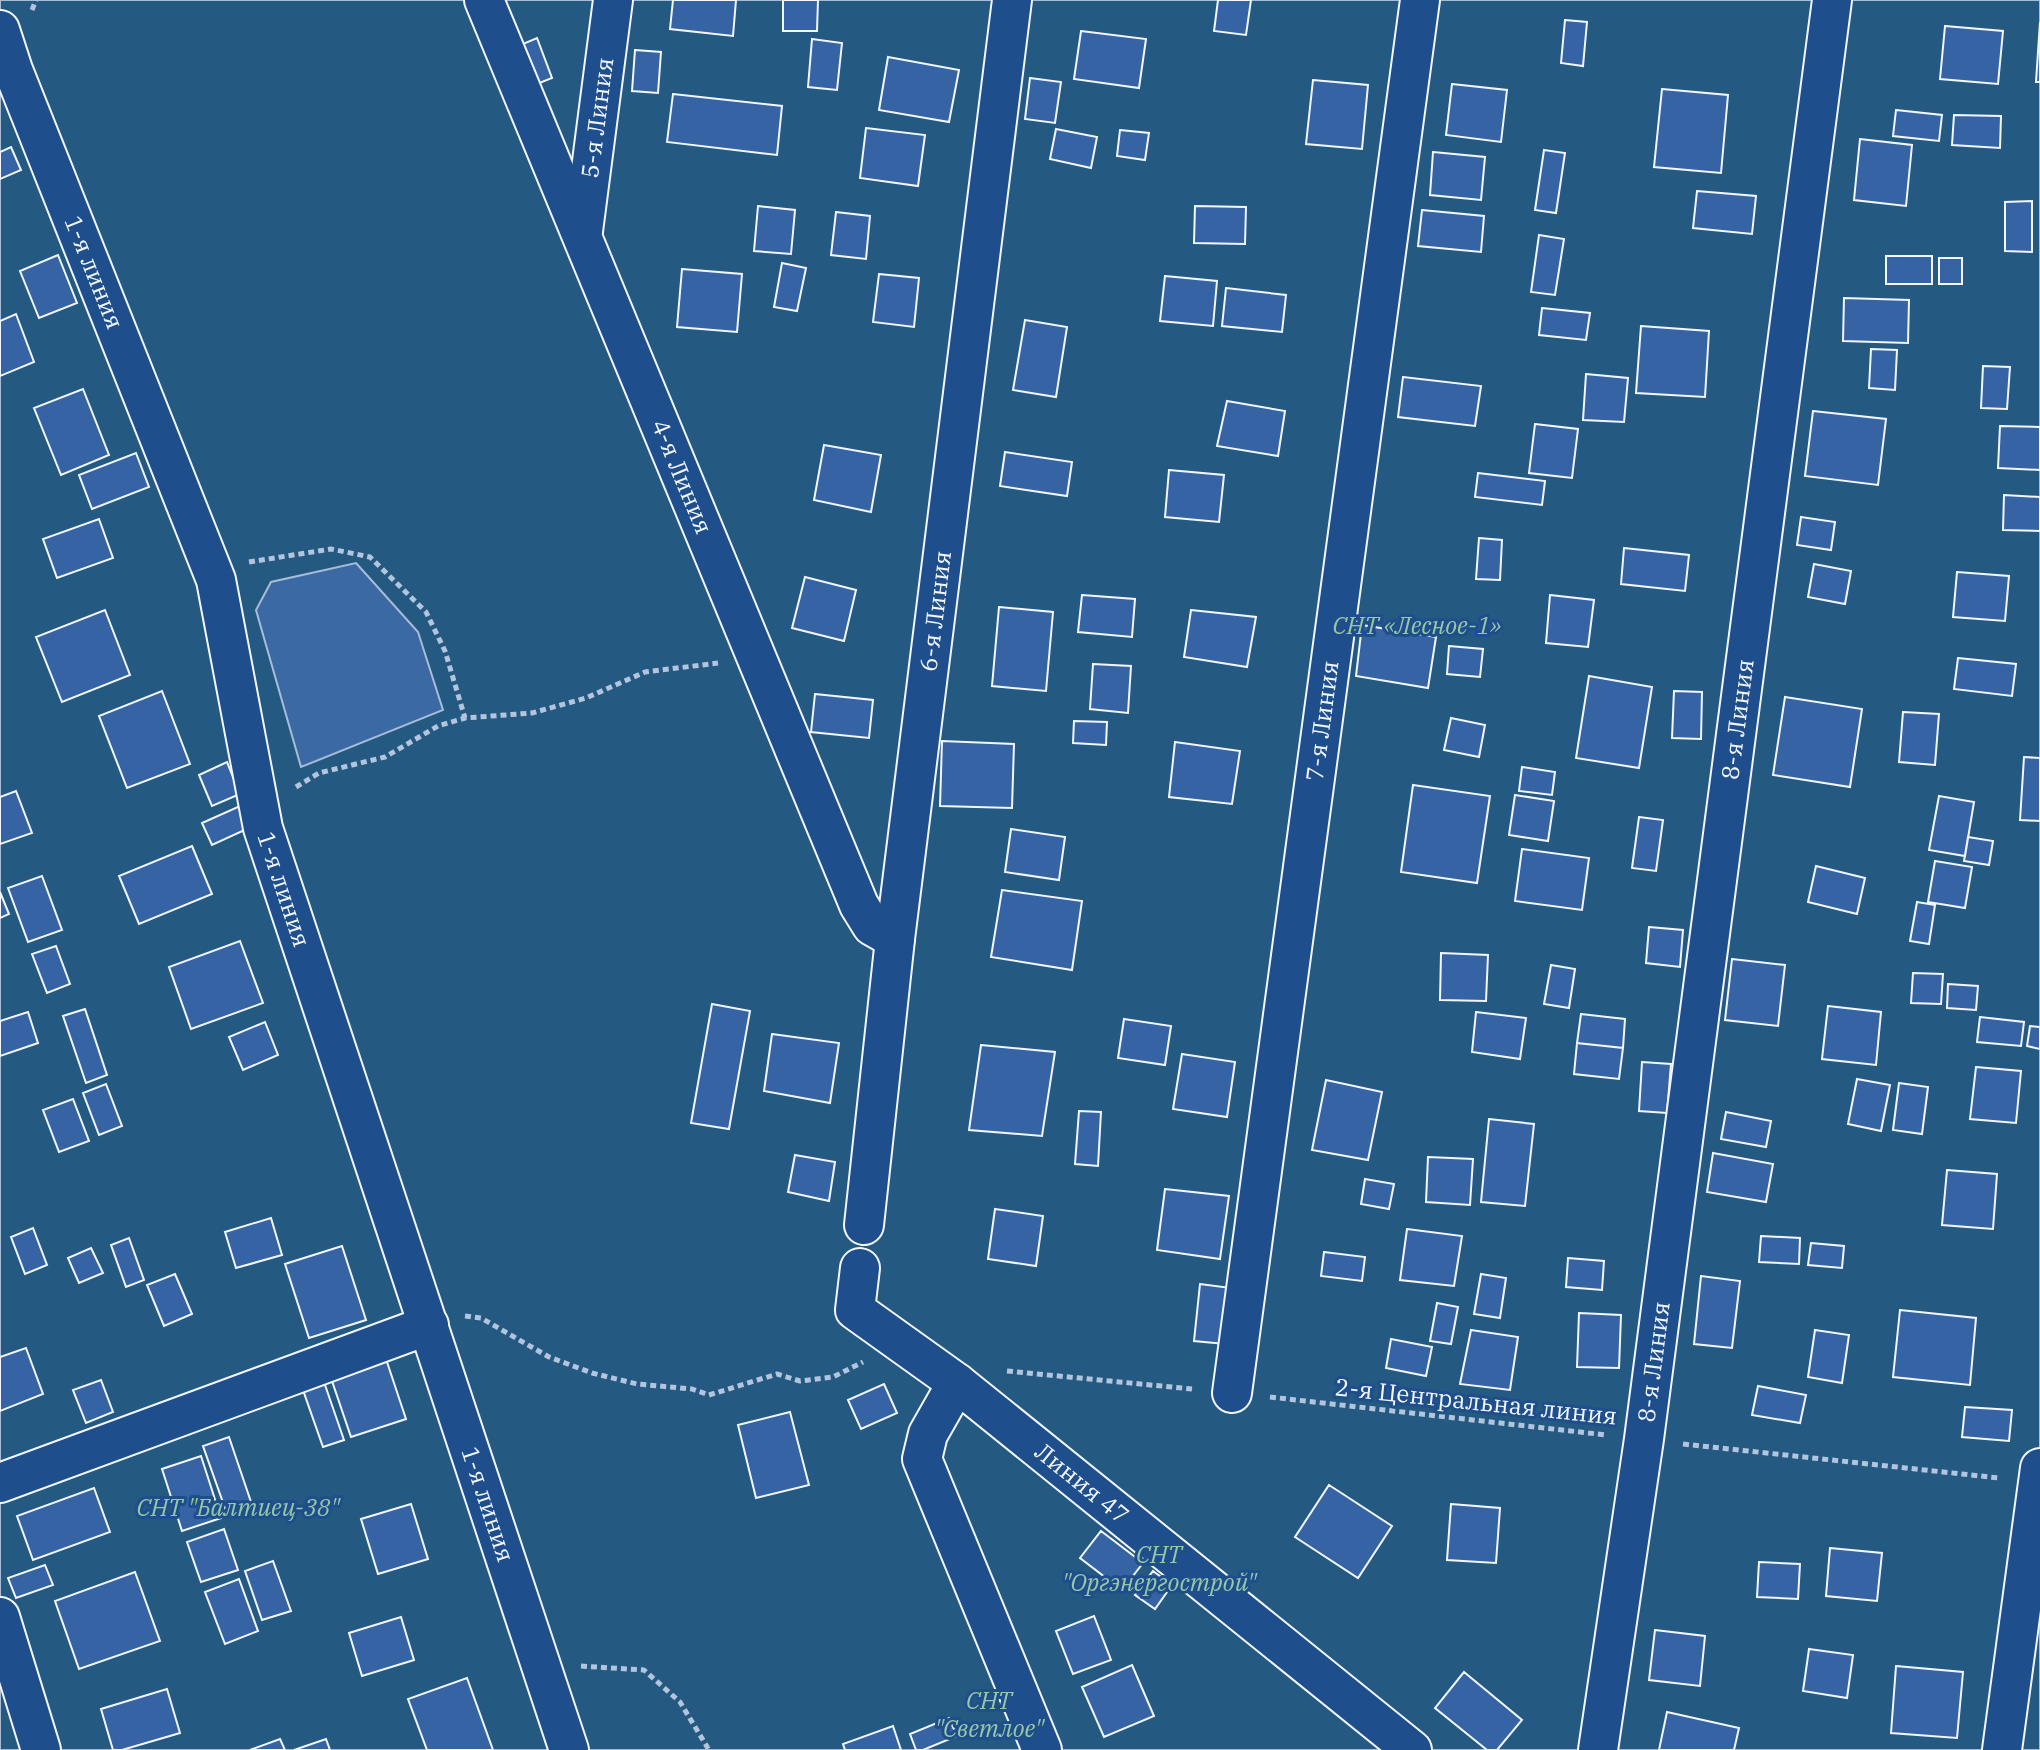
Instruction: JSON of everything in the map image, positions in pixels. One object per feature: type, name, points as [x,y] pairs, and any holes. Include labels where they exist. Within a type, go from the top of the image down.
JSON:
[{"type":"street","name":"4-я Линия","points":[[484,0],[859,905],[872,926],[895,939]]},
{"type":"street","name":"5-я Линия","points":[[582,235],[613,0]]},
{"type":"street","name":"6-я Линия","points":[[864,1225],[895,939],[1012,0]]},
{"type":"street","name":"7-я Линия","points":[[1232,1393],[1420,0]]},
{"type":"street","name":"8-я Линия","points":[[1598,1750],[1644,1439],[1832,0]]},
{"type":"street","name":"1-я линия","points":[[0,30],[13,70],[216,580],[261,816],[569,1750]]},
{"type":"street","name":"Линия 47","points":[[860,1268],[855,1310],[957,1383],[1412,1750]]},
{"type":"street","points":[[0,1483],[429,1325]]},
{"type":"street","points":[[957,1383],[928,1434],[922,1459],[1042,1750]]},
{"type":"street","points":[[2002,1750],[2039,1475]]},
{"type":"street","points":[[0,1617],[41,1750]]},
{"type":"path","points":[[211,567],[331,549],[370,557],[426,612],[445,651],[465,718]]},
{"type":"path","points":[[261,816],[298,785],[319,773],[385,757],[438,726],[465,718],[532,713],[586,698],[645,672],[709,666],[753,650]]},
{"type":"path","points":[[429,1325],[468,1316],[481,1318],[549,1357],[592,1373],[637,1384],[692,1389],[709,1395],[777,1374],[800,1381],[833,1377],[901,1343]]},
{"type":"path","name":"2-я Центральная линия","points":[[957,1383],[991,1369],[1644,1439],[2039,1475]]},
{"type":"path","points":[[536,1652],[563,1667],[594,1665],[644,1670],[680,1702],[709,1750]]},
{"type":"green space","points":[[0,0],[2040,0],[2040,1750],[0,1750]]},
{"type":"shaded area","points":[[356,563],[418,632],[443,710],[301,767],[256,610],[271,582]]},
{"type":"building","points":[[673,0],[736,0],[733,36],[670,29]]},
{"type":"building","points":[[783,0],[818,0],[817,31],[783,31]]},
{"type":"building","points":[[1218,0],[1251,0],[1246,35],[1214,31]]},
{"type":"building","points":[[1565,20],[1587,22],[1583,66],[1561,63]]},
{"type":"building","points":[[2040,22],[2040,82],[2036,82]]},
{"type":"building","points":[[1945,26],[2003,31],[1998,84],[1940,79]]},
{"type":"building","points":[[1081,31],[1146,39],[1139,88],[1074,79]]},
{"type":"building","points":[[537,38],[552,78],[527,88],[511,49]]},
{"type":"building","points":[[812,39],[842,43],[837,90],[808,87]]},
{"type":"building","points":[[635,50],[661,52],[658,93],[632,91]]},
{"type":"building","points":[[888,57],[959,70],[949,122],[879,110]]},
{"type":"building","points":[[1030,78],[1061,82],[1055,123],[1025,119]]},
{"type":"building","points":[[1313,80],[1368,85],[1362,149],[1306,144]]},
{"type":"building","points":[[1452,84],[1507,90],[1501,142],[1446,135]]},
{"type":"building","points":[[1662,89],[1728,95],[1721,173],[1654,167]]},
{"type":"building","points":[[673,94],[782,106],[777,155],[667,142]]},
{"type":"building","points":[[1896,110],[1942,115],[1939,141],[1893,136]]},
{"type":"building","points":[[1954,115],[2001,116],[2000,148],[1952,145]]},
{"type":"building","points":[[866,128],[925,135],[918,186],[860,178]]},
{"type":"building","points":[[1056,129],[1097,137],[1091,168],[1050,159]]},
{"type":"building","points":[[1120,130],[1149,133],[1145,160],[1117,156]]},
{"type":"building","points":[[1860,139],[1912,145],[1906,206],[1854,200]]},
{"type":"building","points":[[11,147],[21,170],[0,179],[0,152]]},
{"type":"building","points":[[1544,150],[1565,153],[1556,213],[1535,210]]},
{"type":"building","points":[[1433,152],[1485,157],[1481,200],[1430,195]]},
{"type":"building","points":[[1697,191],[1756,196],[1752,234],[1693,228]]},
{"type":"building","points":[[2032,201],[2032,252],[2005,251],[2005,202]]},
{"type":"building","points":[[758,206],[795,210],[791,254],[754,251]]},
{"type":"building","points":[[1195,206],[1246,207],[1245,244],[1194,243]]},
{"type":"building","points":[[1422,210],[1484,216],[1481,252],[1418,246]]},
{"type":"building","points":[[836,212],[870,216],[866,259],[831,255]]},
{"type":"building","points":[[1539,235],[1564,239],[1555,295],[1531,292]]},
{"type":"building","points":[[58,255],[77,303],[39,318],[20,271]]},
{"type":"building","points":[[1886,256],[1932,256],[1932,284],[1886,284]]},
{"type":"building","points":[[1939,258],[1962,258],[1962,284],[1939,284]]},
{"type":"building","points":[[782,263],[806,268],[797,311],[774,307]]},
{"type":"building","points":[[682,269],[742,274],[737,332],[677,327]]},
{"type":"building","points":[[879,274],[919,278],[914,327],[873,322]]},
{"type":"building","points":[[1165,276],[1217,281],[1213,326],[1160,321]]},
{"type":"building","points":[[1226,288],[1286,295],[1282,332],[1222,326]]},
{"type":"building","points":[[1844,298],[1909,300],[1908,343],[1843,341]]},
{"type":"building","points":[[1542,308],[1590,313],[1586,340],[1539,335]]},
{"type":"building","points":[[16,314],[34,362],[0,376],[0,321]]},
{"type":"building","points":[[1025,320],[1067,327],[1056,397],[1013,390]]},
{"type":"building","points":[[1641,326],[1709,331],[1705,397],[1636,393]]},
{"type":"building","points":[[1871,349],[1897,350],[1895,390],[1869,388]]},
{"type":"building","points":[[1983,366],[2010,367],[2007,409],[1981,408]]},
{"type":"building","points":[[1586,374],[1628,378],[1624,422],[1583,420]]},
{"type":"building","points":[[1403,377],[1481,386],[1475,426],[1398,417]]},
{"type":"building","points":[[83,389],[109,455],[61,475],[34,408]]},
{"type":"building","points":[[1227,401],[1285,411],[1278,456],[1217,446]]},
{"type":"building","points":[[1813,411],[1886,419],[1878,485],[1805,476]]},
{"type":"building","points":[[1535,424],[1578,429],[1572,478],[1529,473]]},
{"type":"building","points":[[2000,426],[2040,427],[2040,470],[1998,468]]},
{"type":"building","points":[[824,445],[881,455],[871,512],[814,500]]},
{"type":"building","points":[[1005,452],[1072,462],[1067,496],[1000,486]]},
{"type":"building","points":[[136,453],[149,487],[92,509],[79,475]]},
{"type":"building","points":[[1169,470],[1224,475],[1219,522],[1165,517]]},
{"type":"building","points":[[1478,473],[1545,481],[1542,505],[1475,497]]},
{"type":"building","points":[[2004,495],[2040,497],[2040,531],[2003,530]]},
{"type":"building","points":[[1801,517],[1835,522],[1831,550],[1797,545]]},
{"type":"building","points":[[99,519],[113,558],[57,578],[43,539]]},
{"type":"building","points":[[1479,538],[1502,540],[1500,580],[1476,579]]},
{"type":"building","points":[[1624,548],[1689,555],[1685,591],[1621,584]]},
{"type":"building","points":[[1814,564],[1851,571],[1845,604],[1808,597]]},
{"type":"building","points":[[1957,572],[2009,576],[2005,621],[1953,617]]},
{"type":"building","points":[[805,577],[856,590],[844,641],[792,628]]},
{"type":"building","points":[[1082,595],[1135,599],[1132,637],[1078,632]]},
{"type":"building","points":[[1550,595],[1594,600],[1588,647],[1546,643]]},
{"type":"building","points":[[999,607],[1053,612],[1046,691],[992,686]]},
{"type":"building","points":[[105,610],[130,675],[62,702],[36,637]]},
{"type":"building","points":[[1191,610],[1256,617],[1247,667],[1184,657]]},
{"type":"building","points":[[1362,625],[1436,637],[1428,688],[1356,676]]},
{"type":"building","points":[[1449,646],[1483,649],[1480,677],[1447,674]]},
{"type":"building","points":[[1958,658],[2016,664],[2012,696],[1954,689]]},
{"type":"building","points":[[1093,664],[1131,666],[1128,713],[1090,709]]},
{"type":"building","points":[[1589,676],[1652,687],[1639,768],[1576,758]]},
{"type":"building","points":[[162,691],[190,764],[127,788],[99,716]]},
{"type":"building","points":[[1674,691],[1702,692],[1701,739],[1672,738]]},
{"type":"building","points":[[815,694],[873,700],[869,738],[811,732]]},
{"type":"building","points":[[1785,697],[1862,709],[1850,787],[1773,775]]},
{"type":"building","points":[[1903,712],[1939,714],[1935,765],[1899,762]]},
{"type":"building","points":[[1451,718],[1485,725],[1479,757],[1444,750]]},
{"type":"building","points":[[1074,721],[1107,722],[1106,745],[1073,743]]},
{"type":"building","points":[[942,741],[1014,744],[1012,808],[940,806]]},
{"type":"building","points":[[1175,742],[1240,751],[1232,804],[1169,797]]},
{"type":"building","points":[[2024,757],[2040,758],[2040,821],[2020,820]]},
{"type":"building","points":[[227,762],[240,794],[212,806],[199,775]]},
{"type":"building","points":[[1522,767],[1555,772],[1552,795],[1519,791]]},
{"type":"building","points":[[1413,785],[1490,796],[1477,883],[1401,872]]},
{"type":"building","points":[[16,791],[32,833],[0,844],[0,797]]},
{"type":"building","points":[[1515,795],[1554,801],[1548,841],[1509,835]]},
{"type":"building","points":[[1939,796],[1974,802],[1965,856],[1929,850]]},
{"type":"building","points":[[240,806],[249,828],[212,845],[202,823]]},
{"type":"building","points":[[1639,817],[1663,820],[1656,871],[1632,868]]},
{"type":"building","points":[[1011,829],[1065,837],[1059,880],[1005,872]]},
{"type":"building","points":[[1968,837],[1993,841],[1989,865],[1964,861]]},
{"type":"building","points":[[192,846],[212,894],[139,924],[119,876]]},
{"type":"building","points":[[1522,849],[1589,858],[1582,910],[1515,901]]},
{"type":"building","points":[[1935,861],[1972,867],[1965,908],[1928,902]]},
{"type":"building","points":[[1816,866],[1865,878],[1857,914],[1808,902]]},
{"type":"building","points":[[42,876],[62,930],[28,942],[8,888]]},
{"type":"building","points":[[1002,890],[1082,901],[1072,970],[991,957]]},
{"type":"building","points":[[0,892],[9,914],[0,918]]},
{"type":"building","points":[[1917,902],[1935,905],[1929,944],[1910,941]]},
{"type":"building","points":[[1649,927],[1683,930],[1680,967],[1646,963]]},
{"type":"building","points":[[240,941],[263,1003],[191,1029],[169,967]]},
{"type":"building","points":[[56,946],[70,984],[47,993],[32,954]]},
{"type":"building","points":[[1441,953],[1488,955],[1486,1001],[1440,1000]]},
{"type":"building","points":[[1732,959],[1785,965],[1778,1026],[1725,1020]]},
{"type":"building","points":[[1551,965],[1575,969],[1569,1008],[1544,1004]]},
{"type":"building","points":[[1913,973],[1943,974],[1941,1004],[1911,1003]]},
{"type":"building","points":[[1948,984],[1978,986],[1976,1010],[1947,1008]]},
{"type":"building","points":[[712,1004],[750,1011],[729,1129],[691,1123]]},
{"type":"building","points":[[1828,1006],[1881,1012],[1876,1065],[1822,1059]]},
{"type":"building","points":[[85,1009],[107,1075],[86,1083],[63,1016]]},
{"type":"building","points":[[28,1012],[38,1043],[0,1056],[0,1021]]},
{"type":"building","points":[[1476,1012],[1526,1018],[1520,1059],[1472,1052]]},
{"type":"building","points":[[1581,1014],[1625,1019],[1623,1048],[1577,1043]]},
{"type":"building","points":[[1980,1017],[2024,1022],[2021,1046],[1977,1042]]},
{"type":"building","points":[[1124,1019],[1171,1026],[1165,1065],[1118,1058]]},
{"type":"building","points":[[265,1022],[278,1055],[243,1070],[229,1037]]},
{"type":"building","points":[[2030,1026],[2040,1027],[2040,1049],[2027,1046]]},
{"type":"building","points":[[772,1034],[839,1043],[830,1103],[764,1091]]},
{"type":"building","points":[[1577,1043],[1623,1048],[1619,1079],[1574,1074]]},
{"type":"building","points":[[981,1045],[1055,1052],[1042,1136],[969,1130]]},
{"type":"building","points":[[1182,1054],[1235,1062],[1227,1117],[1173,1109]]},
{"type":"building","points":[[1642,1062],[1671,1064],[1667,1113],[1639,1111]]},
{"type":"building","points":[[1976,1067],[2021,1071],[2016,1123],[1970,1119]]},
{"type":"building","points":[[1857,1079],[1890,1085],[1881,1131],[1848,1124]]},
{"type":"building","points":[[1326,1080],[1382,1092],[1368,1160],[1312,1150]]},
{"type":"building","points":[[1899,1083],[1928,1087],[1922,1134],[1893,1130]]},
{"type":"building","points":[[106,1084],[122,1126],[99,1135],[83,1093]]},
{"type":"building","points":[[73,1099],[89,1141],[59,1152],[43,1110]]},
{"type":"building","points":[[1079,1111],[1101,1112],[1098,1166],[1075,1164]]},
{"type":"building","points":[[1726,1112],[1771,1121],[1766,1147],[1721,1139]]},
{"type":"building","points":[[1489,1119],[1534,1124],[1525,1206],[1481,1202]]},
{"type":"building","points":[[1713,1153],[1773,1164],[1766,1202],[1707,1192]]},
{"type":"building","points":[[795,1155],[835,1162],[829,1201],[788,1192]]},
{"type":"building","points":[[1428,1157],[1473,1159],[1470,1205],[1426,1202]]},
{"type":"building","points":[[1947,1170],[1997,1174],[1993,1229],[1942,1225]]},
{"type":"building","points":[[1365,1179],[1394,1184],[1389,1209],[1361,1204]]},
{"type":"building","points":[[1165,1189],[1229,1196],[1220,1259],[1157,1250]]},
{"type":"building","points":[[995,1209],[1043,1216],[1036,1266],[988,1259]]},
{"type":"building","points":[[271,1218],[282,1255],[236,1268],[225,1232]]},
{"type":"building","points":[[33,1228],[47,1265],[25,1274],[11,1237]]},
{"type":"building","points":[[1407,1229],[1462,1236],[1454,1286],[1400,1280]]},
{"type":"building","points":[[1761,1236],[1800,1238],[1799,1264],[1759,1262]]},
{"type":"building","points":[[129,1238],[144,1280],[126,1287],[111,1245]]},
{"type":"building","points":[[1811,1243],[1844,1246],[1842,1268],[1808,1265]]},
{"type":"building","points":[[342,1246],[366,1320],[309,1338],[285,1264]]},
{"type":"building","points":[[91,1248],[103,1273],[79,1283],[68,1258]]},
{"type":"building","points":[[1324,1252],[1365,1257],[1362,1281],[1321,1276]]},
{"type":"building","points":[[1568,1258],[1604,1261],[1602,1290],[1566,1287]]},
{"type":"building","points":[[175,1274],[192,1314],[164,1326],[147,1285]]},
{"type":"building","points":[[1481,1274],[1506,1278],[1500,1318],[1474,1314]]},
{"type":"building","points":[[1701,1276],[1740,1281],[1732,1348],[1694,1344]]},
{"type":"building","points":[[1200,1284],[1231,1288],[1225,1344],[1194,1341]]},
{"type":"building","points":[[1437,1303],[1458,1307],[1451,1344],[1430,1341]]},
{"type":"building","points":[[1900,1310],[1976,1318],[1970,1385],[1893,1377]]},
{"type":"building","points":[[1579,1313],[1621,1315],[1619,1368],[1577,1367]]},
{"type":"building","points":[[1471,1330],[1518,1337],[1510,1390],[1460,1384]]},
{"type":"building","points":[[1815,1330],[1849,1335],[1842,1383],[1808,1377]]},
{"type":"building","points":[[1391,1339],[1432,1347],[1426,1376],[1386,1368]]},
{"type":"building","points":[[26,1348],[43,1394],[0,1411],[0,1357]]},
{"type":"building","points":[[386,1359],[406,1419],[351,1437],[331,1378]]},
{"type":"building","points":[[101,1380],[113,1412],[86,1423],[73,1390]]},
{"type":"building","points":[[324,1382],[344,1440],[323,1447],[303,1390]]},
{"type":"building","points":[[884,1384],[897,1413],[861,1429],[848,1400]]},
{"type":"building","points":[[1758,1386],[1806,1395],[1800,1423],[1752,1415]]},
{"type":"building","points":[[1965,1407],[2012,1410],[2009,1441],[1962,1437]]},
{"type":"building","points":[[790,1412],[809,1485],[756,1498],[738,1425]]},
{"type":"building","points":[[229,1437],[251,1502],[226,1511],[203,1446]]},
{"type":"building","points":[[201,1456],[221,1518],[182,1531],[162,1469]]},
{"type":"building","points":[[1329,1485],[1392,1526],[1358,1578],[1295,1537]]},
{"type":"building","points":[[94,1488],[110,1532],[33,1560],[17,1516]]},
{"type":"building","points":[[411,1504],[428,1559],[378,1574],[361,1519]]},
{"type":"building","points":[[1451,1504],[1500,1508],[1496,1563],[1447,1560]]},
{"type":"building","points":[[224,1529],[238,1570],[201,1582],[187,1542]]},
{"type":"building","points":[[1101,1531],[1143,1563],[1122,1590],[1080,1558]]},
{"type":"building","points":[[1830,1548],[1882,1553],[1877,1601],[1826,1596]]},
{"type":"building","points":[[273,1561],[291,1611],[262,1620],[245,1571]]},
{"type":"building","points":[[1759,1562],[1800,1564],[1798,1599],[1757,1597]]},
{"type":"building","points":[[45,1565],[53,1585],[16,1598],[8,1578]]},
{"type":"building","points":[[1153,1571],[1172,1585],[1155,1609],[1135,1595]]},
{"type":"building","points":[[135,1572],[160,1641],[79,1669],[55,1601]]},
{"type":"building","points":[[239,1579],[258,1631],[225,1644],[205,1592]]},
{"type":"building","points":[[1094,1616],[1111,1660],[1073,1674],[1056,1631]]},
{"type":"building","points":[[401,1617],[414,1660],[362,1676],[349,1633]]},
{"type":"building","points":[[1655,1630],[1705,1636],[1700,1686],[1649,1680]]},
{"type":"building","points":[[1809,1649],[1853,1655],[1847,1698],[1803,1691]]},
{"type":"building","points":[[1132,1665],[1154,1716],[1104,1737],[1082,1687]]},
{"type":"building","points":[[1896,1666],[1963,1672],[1957,1738],[1891,1733]]},
{"type":"building","points":[[1464,1672],[1522,1720],[1497,1750],[1487,1750],[1435,1708]]},
{"type":"building","points":[[467,1678],[493,1750],[427,1750],[408,1699]]},
{"type":"building","points":[[167,1689],[180,1733],[113,1750],[101,1709]]},
{"type":"building","points":[[1667,1712],[1739,1728],[1734,1750],[1659,1750]]},
{"type":"building","points":[[949,1718],[957,1736],[916,1750],[910,1734]]},
{"type":"building","points":[[893,1726],[901,1750],[845,1750],[843,1744]]},
{"type":"building","points":[[280,1739],[285,1750],[250,1750]]},
{"type":"building","points":[[326,1739],[330,1750],[294,1750]]},
{"type":"park label","name":"СНТ «Лесное-1»","points":[[1417,626]]},
{"type":"park label","name":"СНТ \"Балтиец-38\"","points":[[238,1508]]},
{"type":"park label","name":"СНТ \"Оргэнергострой\"","points":[[1159,1569]]},
{"type":"park label","name":"СНТ \"Светлое\"","points":[[989,1715]]}]
